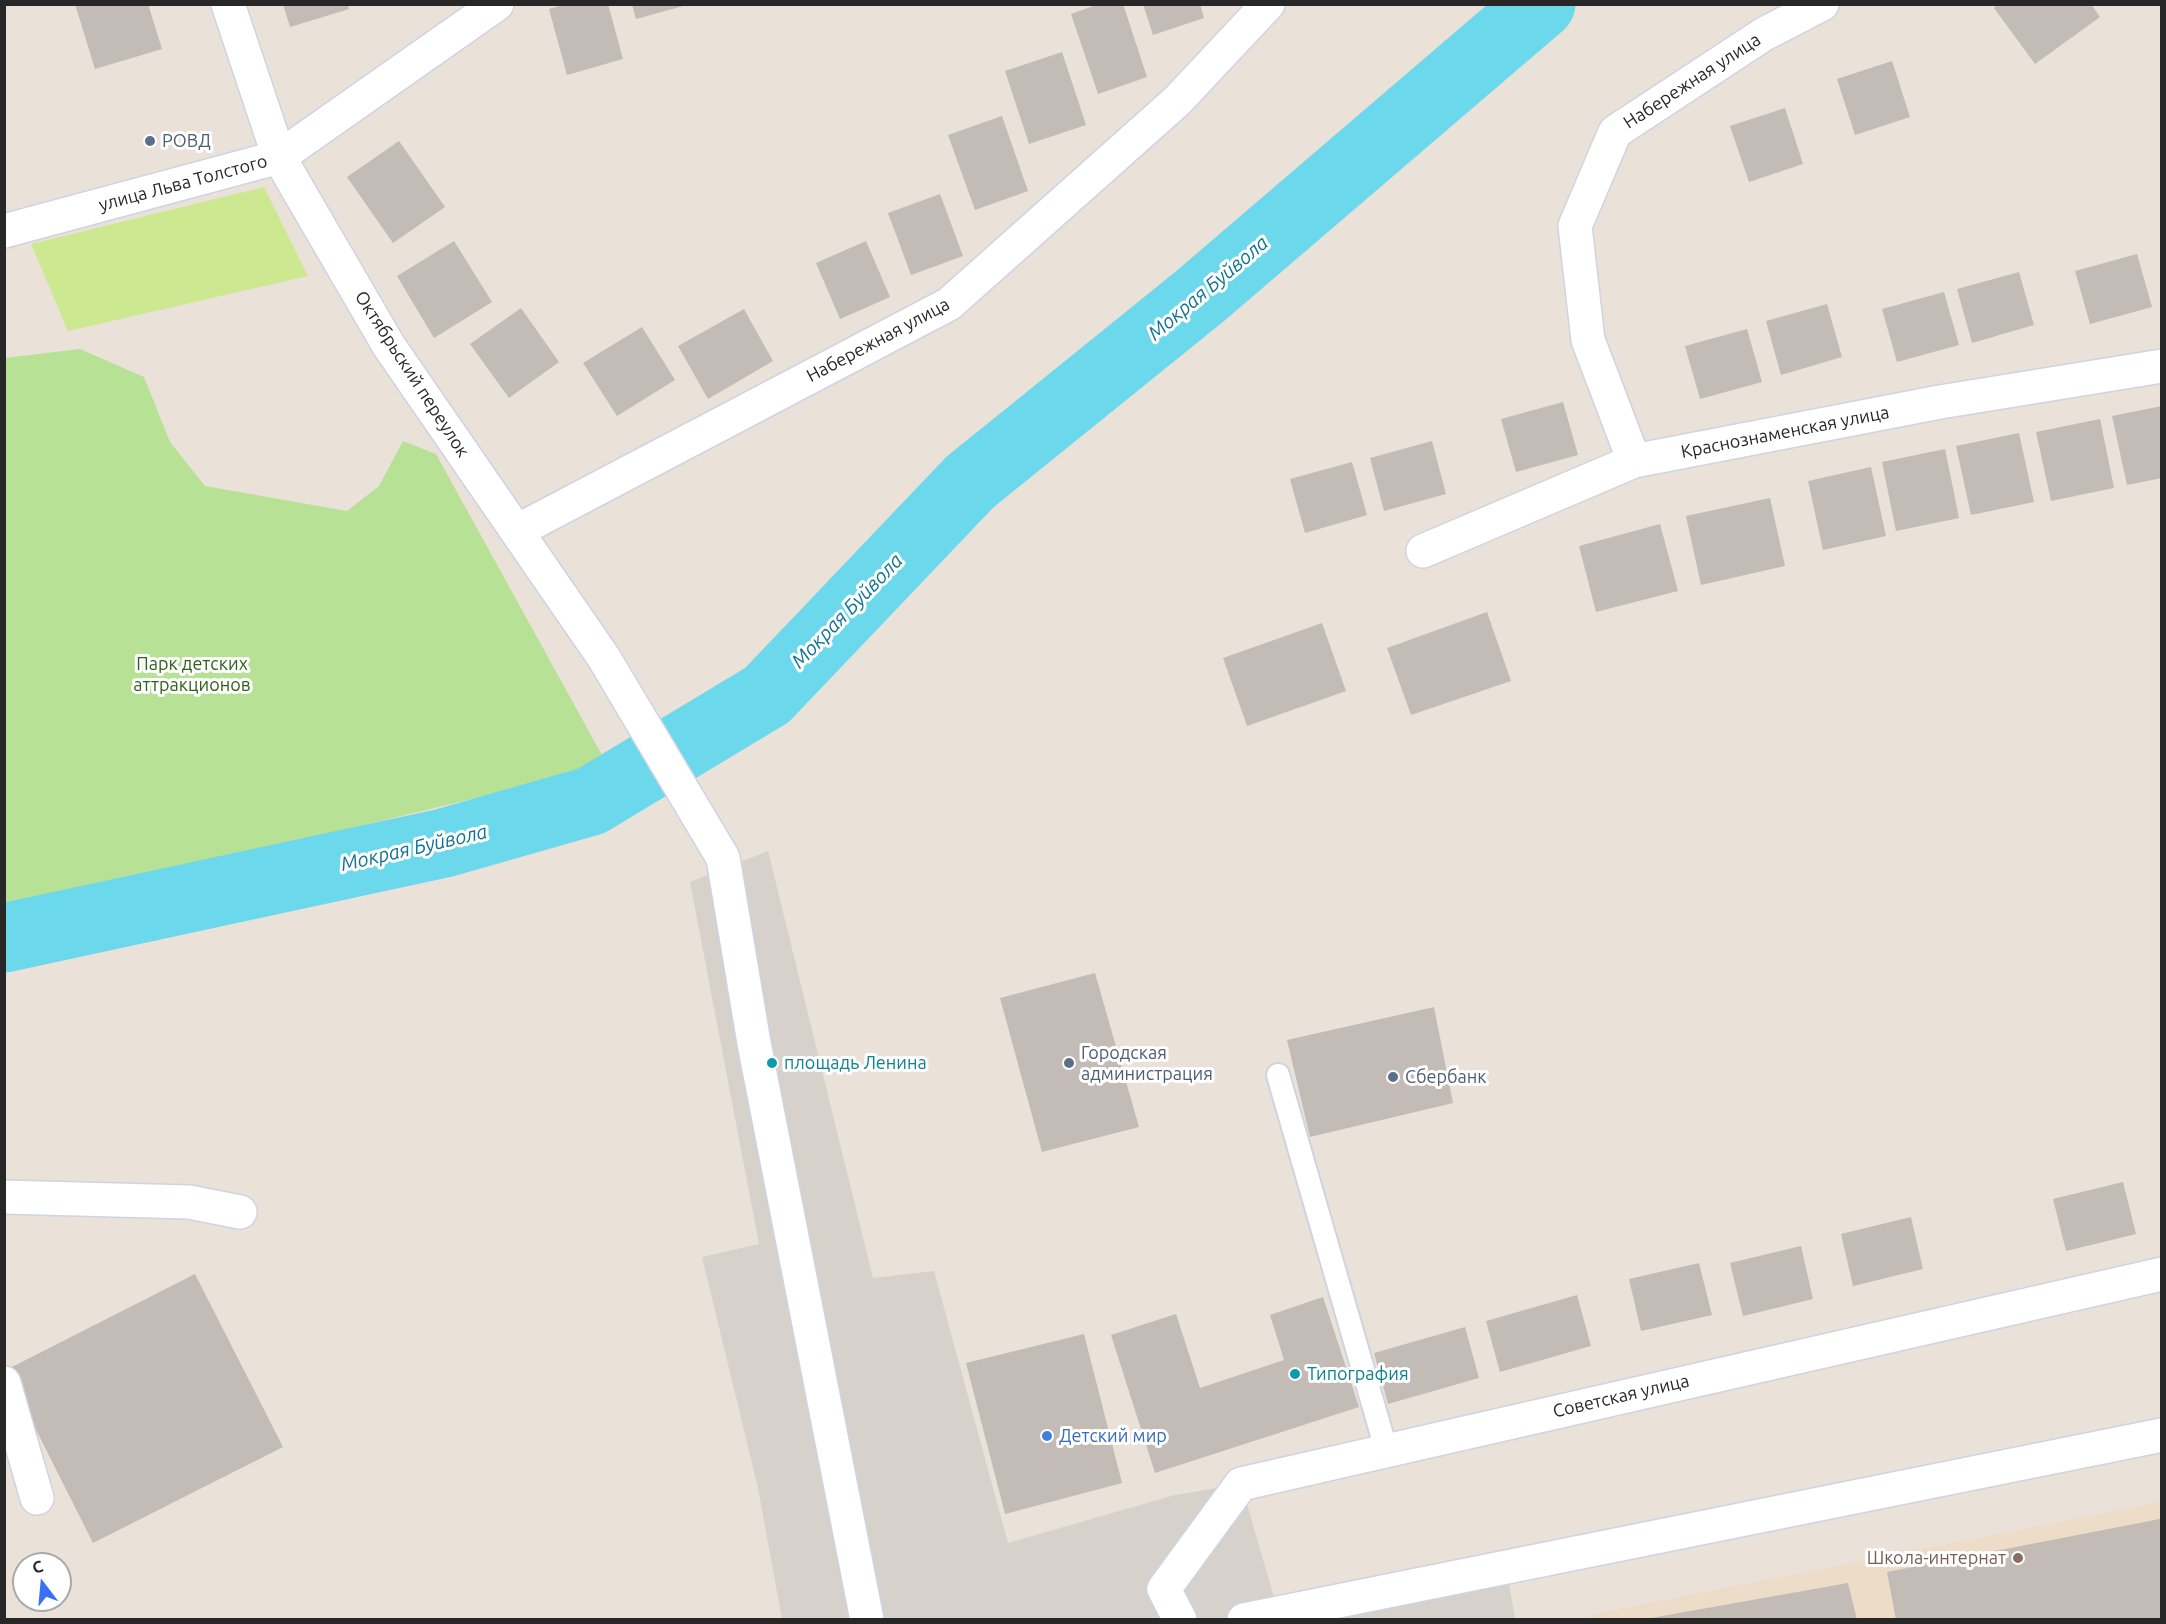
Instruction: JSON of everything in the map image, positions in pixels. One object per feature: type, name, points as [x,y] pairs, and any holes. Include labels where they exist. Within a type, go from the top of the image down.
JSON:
[{"type":"street","name":"Октябрьский переулок","points":[[228,4],[279,157],[389,345],[604,658],[723,858],[754,1043],[867,1620]]},
{"type":"street","name":"улица Льва Толстого","points":[[4,231],[279,157],[497,4]]},
{"type":"street","name":"Набережная улица","points":[[517,531],[949,304],[1177,101],[1268,4]]},
{"type":"street","name":"Набережная улица","points":[[1634,461],[1588,340],[1575,226],[1615,132],[1764,34],[1822,4]]},
{"type":"street","name":"Краснознаменская улица","points":[[1423,551],[1634,461],[1940,402],[2162,366]]},
{"type":"street","points":[[4,1197],[189,1202],[240,1212]]},
{"type":"street","name":"Советская улица","points":[[1180,1620],[1164,1589],[1241,1484],[1386,1449],[2162,1274]]},
{"type":"street","points":[[4,1383],[37,1498]]},
{"type":"street","points":[[1244,1620],[2162,1435]]},
{"type":"lane","points":[[1278,1075],[1386,1449]]},
{"type":"shaded area","name":"площадь Ленина","points":[[768,851],[873,1278],[934,1271],[1008,1543],[1175,1495],[1241,1484],[1278,1611],[1508,1577],[1515,1619],[782,1619],[758,1488],[702,1257],[759,1244],[690,882]]},
{"type":"shaded area","name":"Школа-интернат","points":[[2161,1502],[2161,1619],[1591,1620],[1589,1615]]},
{"type":"green space","points":[[264,187],[308,276],[68,331],[31,244]]},
{"type":"green space","name":"Парк детских аттракционов","points":[[80,349],[144,377],[170,442],[205,486],[347,511],[379,486],[403,441],[436,454],[608,766],[5,912],[5,358]]},
{"type":"building","points":[[75,4],[148,4],[162,49],[95,69]]},
{"type":"building","points":[[283,4],[348,4],[349,9],[290,27]]},
{"type":"building","points":[[566,4],[608,4],[623,59],[567,75],[549,9]]},
{"type":"building","points":[[632,4],[687,4],[687,5],[636,19]]},
{"type":"building","points":[[1099,4],[1123,4],[1147,77],[1098,94],[1071,14]]},
{"type":"building","points":[[1143,4],[1200,4],[1204,18],[1153,35]]},
{"type":"building","points":[[1998,4],[2091,4],[2100,17],[2035,64],[1994,8]]},
{"type":"building","points":[[1062,52],[1086,125],[1029,144],[1005,71]]},
{"type":"building","points":[[1892,61],[1910,117],[1855,135],[1837,79]]},
{"type":"building","points":[[1785,108],[1803,164],[1749,182],[1730,126]]},
{"type":"building","points":[[1002,116],[1028,191],[975,210],[948,135]]},
{"type":"building","points":[[399,141],[445,207],[393,243],[347,177]]},
{"type":"building","points":[[940,194],[963,256],[911,275],[888,213]]},
{"type":"building","points":[[454,241],[492,302],[434,338],[397,276]]},
{"type":"building","points":[[866,241],[890,297],[840,319],[816,263]]},
{"type":"building","points":[[2137,254],[2152,307],[2090,324],[2075,271]]},
{"type":"building","points":[[2019,272],[2034,325],[1972,343],[1957,289]]},
{"type":"building","points":[[1944,292],[1959,345],[1897,362],[1882,309]]},
{"type":"building","points":[[1827,304],[1842,357],[1781,375],[1766,321]]},
{"type":"building","points":[[521,308],[559,362],[509,398],[470,344]]},
{"type":"building","points":[[744,309],[773,361],[708,399],[678,346]]},
{"type":"building","points":[[642,327],[675,380],[617,416],[583,363]]},
{"type":"building","points":[[1747,329],[1762,382],[1700,399],[1685,346]]},
{"type":"building","points":[[1563,402],[1578,455],[1516,472],[1501,419]]},
{"type":"building","points":[[2162,406],[2162,478],[2127,485],[2112,416]]},
{"type":"building","points":[[2100,419],[2114,488],[2051,501],[2036,432]]},
{"type":"building","points":[[2019,433],[2034,502],[1971,515],[1956,446]]},
{"type":"building","points":[[1432,441],[1446,494],[1384,511],[1370,458]]},
{"type":"building","points":[[1945,449],[1959,518],[1896,531],[1882,462]]},
{"type":"building","points":[[1352,462],[1367,515],[1305,533],[1290,479]]},
{"type":"building","points":[[1871,467],[1886,536],[1823,550],[1808,481]]},
{"type":"building","points":[[1770,498],[1785,566],[1701,585],[1686,516]]},
{"type":"building","points":[[1660,524],[1678,591],[1596,612],[1579,546]]},
{"type":"building","points":[[1487,612],[1511,681],[1411,715],[1387,648]]},
{"type":"building","points":[[1322,623],[1346,691],[1247,726],[1223,658]]},
{"type":"building","name":"Городская администрация","points":[[1095,973],[1139,1127],[1042,1152],[1000,998]]},
{"type":"building","points":[[1434,1007],[1453,1103],[1310,1137],[1287,1040]]},
{"type":"building","points":[[2123,1182],[2136,1234],[2066,1251],[2053,1199]]},
{"type":"building","points":[[1911,1217],[1923,1269],[1853,1286],[1841,1234]]},
{"type":"building","points":[[1801,1246],[1813,1299],[1743,1316],[1730,1263]]},
{"type":"building","points":[[1699,1263],[1712,1315],[1641,1331],[1629,1279]]},
{"type":"building","points":[[195,1274],[283,1447],[93,1543],[6,1370]]},
{"type":"building","points":[[1577,1295],[1591,1346],[1500,1372],[1486,1321]]},
{"type":"building","name":"Типография","points":[[1323,1297],[1359,1407],[1155,1473],[1111,1335],[1176,1314],[1200,1388],[1284,1360],[1270,1315]]},
{"type":"building","points":[[1465,1327],[1479,1378],[1388,1404],[1374,1353]]},
{"type":"building","points":[[1084,1334],[1122,1483],[1005,1514],[966,1363]]},
{"type":"building","points":[[2160,1519],[2162,1620],[1896,1620],[1887,1572]]},
{"type":"building","points":[[1848,1583],[1857,1620],[1651,1620],[1651,1618]]},
{"type":"waterway","name":"Мокрая Буйвола","points":[[4,938],[444,843],[591,801],[767,695],[970,482],[1199,297],[1541,4]]},
{"type":"place","name":"РОВД","points":[[150,141]]},
{"type":"place","name":"площадь Ленина","points":[[772,1063]]},
{"type":"place","name":"Городская администрация","points":[[1069,1063]]},
{"type":"place","name":"Сбербанк","points":[[1393,1077]]},
{"type":"place","name":"Типография","points":[[1295,1374]]},
{"type":"place","name":"Детский мир","points":[[1047,1436]]},
{"type":"place","name":"Школа-интернат","points":[[2018,1558]]}]
